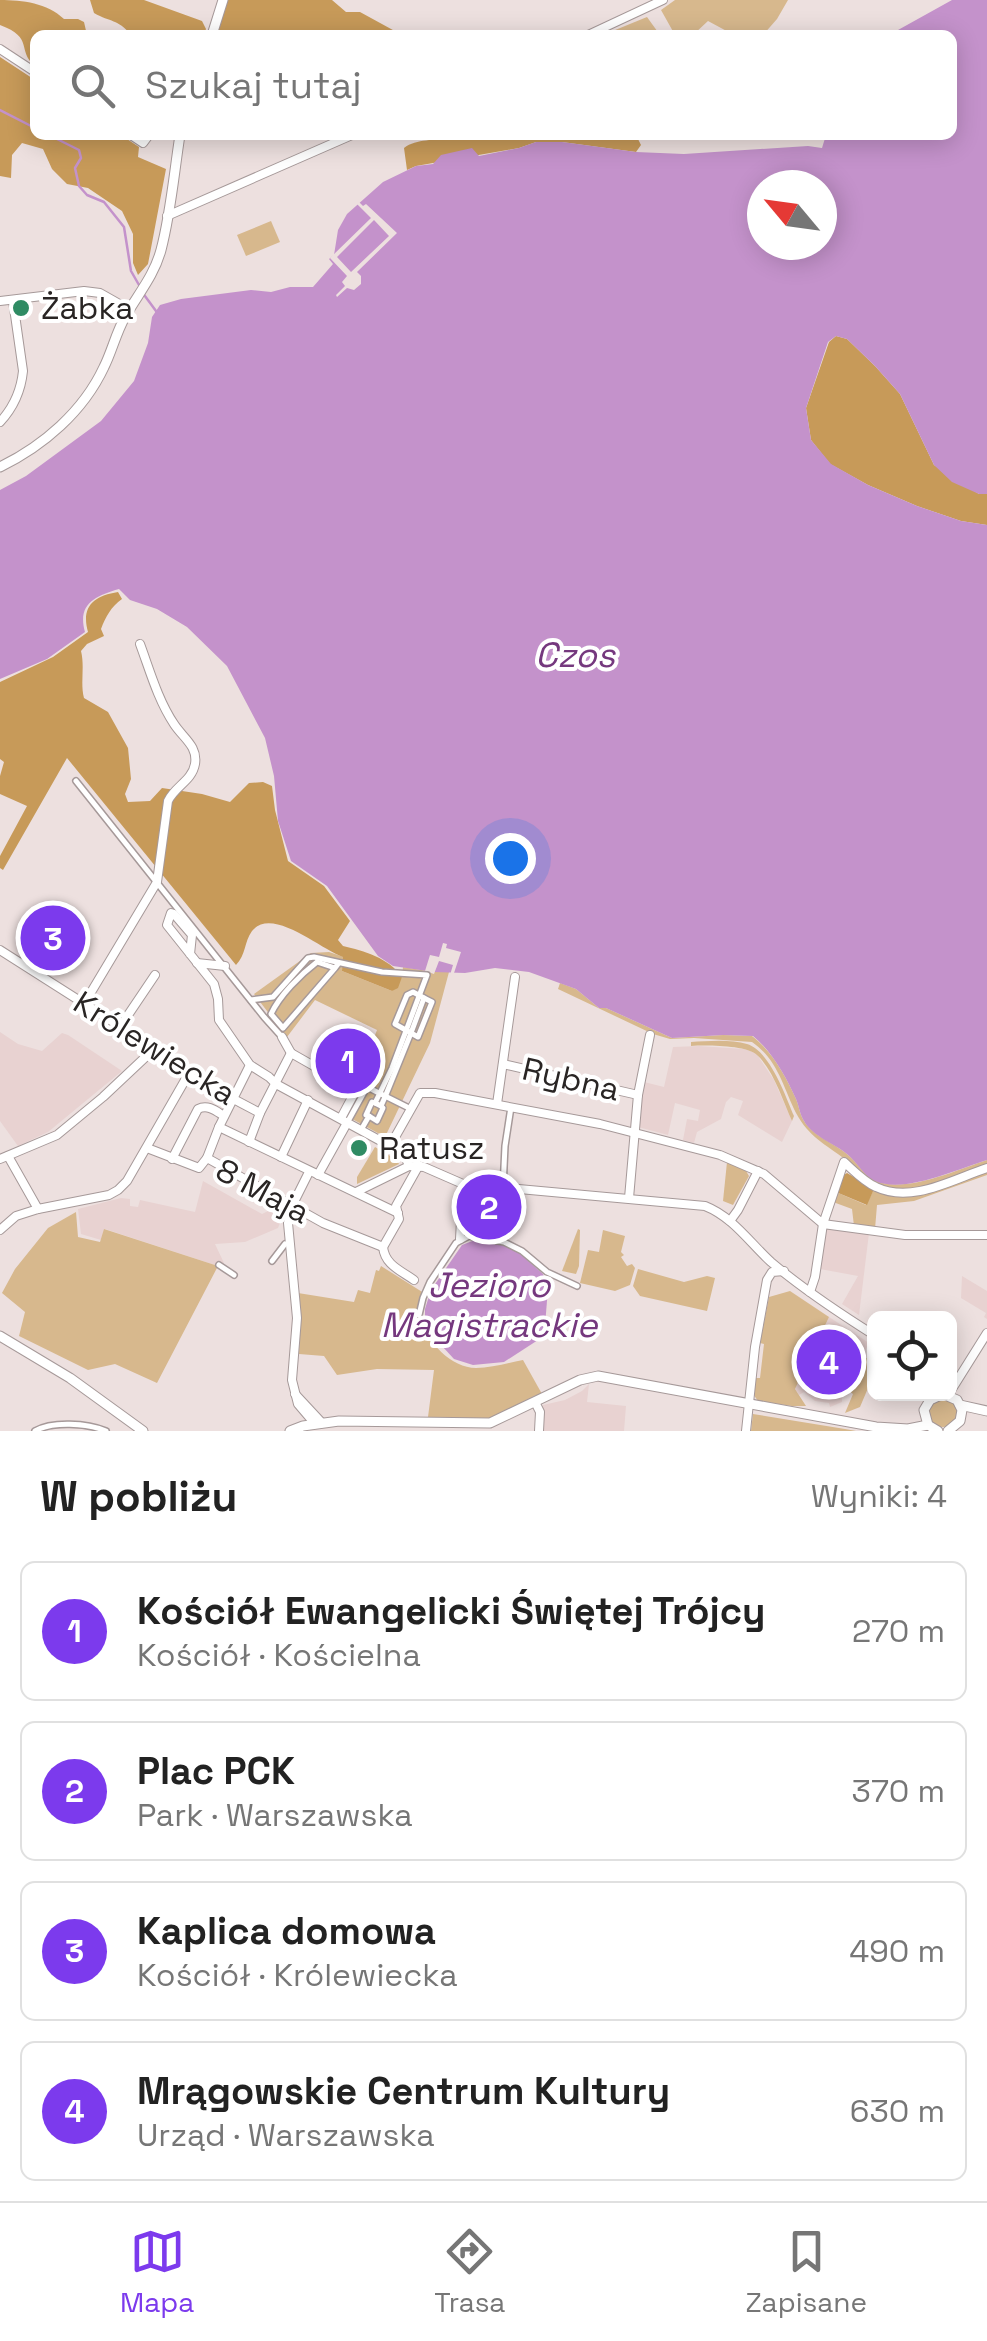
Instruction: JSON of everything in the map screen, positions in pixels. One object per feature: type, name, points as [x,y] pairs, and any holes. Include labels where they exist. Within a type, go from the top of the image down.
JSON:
[{"type":"street","points":[[214,30],[223,0]]},
{"type":"street","points":[[599,30],[663,0]]},
{"type":"street","points":[[0,49],[30,69]]},
{"type":"street","points":[[0,468],[46,440],[78,407],[103,370],[130,310],[154,272],[168,216],[179,140]]},
{"type":"street","points":[[168,216],[341,140]]},
{"type":"street","points":[[0,302],[84,291],[100,293],[130,310]]},
{"type":"street","points":[[0,422],[13,406],[23,371],[13,301]]},
{"type":"street","points":[[84,1004],[156,882],[168,801],[172,791],[190,778],[195,767],[192,744],[175,727],[140,644]]},
{"type":"street","points":[[76,781],[225,966],[261,1018],[282,1033]]},
{"type":"street","points":[[190,954],[192,936],[170,913],[167,925],[197,963],[214,984],[218,1020],[250,1065],[276,1084],[393,1149],[414,1166],[463,1184],[706,1206],[730,1221],[810,1292],[867,1330]]},
{"type":"street","name":"Królewiecka","points":[[0,950],[188,1075],[260,1113]]},
{"type":"street","points":[[261,1018],[273,997],[308,958],[336,966]]},
{"type":"street","points":[[344,1120],[356,1090],[292,1054],[271,1014],[274,1006],[317,962],[427,975],[383,1095],[378,1105],[372,1102],[361,1130]]},
{"type":"street","points":[[197,963],[225,966]]},
{"type":"street","points":[[282,1033],[336,966]]},
{"type":"street","points":[[120,1027],[155,975]]},
{"type":"street","points":[[497,1104],[515,978]]},
{"type":"street","points":[[413,992],[432,1002],[418,1037],[408,1032],[395,1024],[413,992]]},
{"type":"street","points":[[251,1000],[273,997]]},
{"type":"street","points":[[629,1198],[638,1095],[650,1034]]},
{"type":"street","points":[[38,1209],[4,1157],[42,1143],[71,1125],[153,1050]]},
{"type":"street","points":[[246,1140],[292,1054]]},
{"type":"street","name":"Rybna","points":[[503,1064],[638,1095]]},
{"type":"street","points":[[206,1158],[250,1065]]},
{"type":"street","points":[[0,1230],[16,1216],[118,1190],[127,1181],[188,1075]]},
{"type":"street","points":[[321,1427],[300,1406],[292,1380],[297,1318],[288,1223],[292,1206],[367,1087],[407,1107]]},
{"type":"street","points":[[393,1149],[420,1093],[425,1091],[635,1132],[720,1155],[758,1171],[822,1224],[925,1236],[987,1235]]},
{"type":"street","points":[[280,1157],[308,1100]]},
{"type":"street","points":[[503,1188],[511,1107]]},
{"type":"street","points":[[172,1159],[198,1108],[210,1108],[224,1116]]},
{"type":"street","points":[[219,1127],[398,1213]]},
{"type":"street","name":"8 Maja","points":[[147,1148],[199,1168],[206,1158],[336,1229],[383,1248]]},
{"type":"street","points":[[810,1292],[822,1224],[844,1162],[877,1188],[898,1193],[930,1188],[987,1168]]},
{"type":"street","points":[[356,1192],[414,1166]]},
{"type":"street","points":[[414,1166],[396,1206],[399,1219],[383,1248],[389,1264],[414,1280]]},
{"type":"street","points":[[730,1221],[758,1171]]},
{"type":"street","points":[[419,1315],[430,1282],[460,1240],[463,1184]]},
{"type":"street","points":[[460,1240],[470,1236],[504,1242],[547,1272],[577,1286]]},
{"type":"street","points":[[272,1261],[285,1244]]},
{"type":"street","points":[[220,1265],[234,1274]]},
{"type":"street","points":[[746,1431],[767,1280],[772,1272],[784,1271]]},
{"type":"street","points":[[957,1375],[987,1333]]},
{"type":"street","points":[[0,1336],[70,1378],[143,1431]]},
{"type":"street","points":[[300,1406],[292,1430],[490,1422],[580,1380],[598,1376],[858,1424],[900,1428],[926,1420]]},
{"type":"street","points":[[296,1394],[321,1427]]},
{"type":"street","points":[[931,1401],[926,1404],[926,1420],[938,1431]]},
{"type":"street","points":[[951,1401],[961,1410],[987,1412]]},
{"type":"street","points":[[535,1402],[540,1412],[539,1431]]},
{"type":"street","points":[[951,1431],[960,1421],[961,1410]]},
{"type":"street","points":[[35,1431],[44,1426],[106,1431]]},
{"type":"shaded area","points":[[0,0],[50,9],[64,19],[84,22],[86,30],[30,30],[30,61],[18,35],[0,25]]},
{"type":"shaded area","points":[[90,0],[144,0],[202,21],[206,29],[126,30],[94,13]]},
{"type":"shaded area","points":[[228,0],[332,0],[346,12],[360,12],[393,30],[219,30]]},
{"type":"shaded area","points":[[675,0],[788,0],[767,30],[725,30],[708,21],[698,30],[672,30],[661,10]]},
{"type":"shaded area","points":[[647,17],[656,30],[615,30]]},
{"type":"shaded area","points":[[0,57],[30,77],[30,140],[128,140],[139,147],[138,157],[166,169],[148,264],[138,275],[133,263],[133,234],[122,211],[88,188],[67,184],[52,169],[43,149],[22,143],[12,155],[11,178],[0,176]]},
{"type":"shaded area","points":[[638,140],[641,145],[636,152],[536,142],[407,170],[404,148],[415,143]]},
{"type":"shaded area","points":[[271,221],[280,242],[246,256],[237,235]]},
{"type":"shaded area","points":[[836,336],[847,339],[900,394],[934,465],[979,494],[987,494],[987,525],[917,506],[830,464],[811,440],[806,408],[829,342]]},
{"type":"shaded area","points":[[118,592],[122,599],[105,620],[101,629],[104,636],[81,651],[82,687],[84,698],[108,712],[128,748],[128,802],[150,801],[162,788],[230,802],[249,783],[272,786],[288,861],[324,886],[350,921],[338,940],[343,946],[390,965],[402,977],[398,988],[392,991],[342,971],[343,957],[271,923],[252,931],[236,965],[67,758],[3,870],[0,868],[0,856],[27,806],[0,794],[4,762],[0,759],[0,682],[53,657],[88,632],[86,616],[91,604]]},
{"type":"shaded area","points":[[329,952],[344,957],[342,971],[392,991],[402,977],[403,967],[449,972],[430,1043],[385,1137],[345,1115],[361,1084],[352,1079],[363,1066],[377,1030],[315,1000],[287,1037],[254,994],[311,953]]},
{"type":"shaded area","points":[[560,983],[576,989],[599,1008],[672,1038],[752,1036],[778,1065],[808,1126],[875,1180],[887,1184],[915,1183],[987,1160],[987,1165],[928,1186],[897,1190],[883,1187],[869,1181],[806,1128],[774,1066],[752,1042],[670,1039],[653,1034],[558,989]]},
{"type":"shaded area","points":[[0,1032],[18,1044],[42,1051],[62,1033],[122,1071],[48,1132],[18,1146],[0,1121]]},
{"type":"shaded area","points":[[734,1041],[755,1048],[776,1075],[794,1116],[792,1121],[773,1077],[757,1055],[735,1047],[691,1046],[691,1042]]},
{"type":"shaded area","points":[[673,1047],[756,1053],[774,1080],[792,1121],[782,1142],[738,1115],[743,1101],[731,1097],[721,1119],[697,1132],[694,1143],[683,1140],[687,1119],[698,1121],[700,1110],[675,1103],[668,1135],[638,1127],[644,1082],[664,1087]]},
{"type":"shaded area","points":[[375,1147],[399,1164],[357,1184],[357,1177]]},
{"type":"shaded area","points":[[727,1162],[749,1176],[733,1205],[723,1201]]},
{"type":"shaded area","points":[[987,1171],[987,1175],[914,1201],[877,1205],[875,1229],[854,1226],[852,1209],[833,1202],[836,1192],[866,1205],[874,1189],[900,1195],[915,1193]]},
{"type":"shaded area","points":[[847,1173],[874,1189],[867,1205],[836,1192],[841,1177]]},
{"type":"shaded area","points":[[203,1181],[262,1214],[268,1211],[282,1218],[278,1228],[245,1242],[215,1244],[224,1263],[218,1266],[105,1229],[101,1240],[81,1234],[78,1209],[121,1198],[130,1199],[130,1206],[138,1207],[140,1200],[195,1212]]},
{"type":"shaded area","points":[[470,1193],[512,1195],[502,1239],[467,1232],[463,1224],[468,1217]]},
{"type":"shaded area","points":[[76,1212],[78,1237],[100,1242],[104,1229],[218,1266],[157,1383],[115,1364],[88,1370],[19,1336],[25,1312],[2,1293],[15,1269],[48,1228]]},
{"type":"shaded area","points":[[826,1227],[869,1233],[859,1315],[842,1304],[858,1276],[820,1269]]},
{"type":"shaded area","points":[[578,1229],[579,1266],[576,1274],[562,1271]]},
{"type":"shaded area","points":[[603,1230],[625,1236],[621,1257],[627,1266],[632,1264],[635,1268],[630,1285],[615,1291],[580,1283],[588,1250],[599,1252]]},
{"type":"shaded area","points":[[381,1266],[427,1295],[425,1327],[449,1359],[476,1368],[523,1360],[542,1394],[489,1420],[428,1417],[434,1370],[377,1369],[337,1375],[324,1356],[299,1354],[298,1293],[354,1302],[358,1290],[370,1293],[376,1270]]},
{"type":"shaded area","points":[[638,1269],[684,1282],[707,1276],[715,1278],[707,1311],[640,1296],[633,1286]]},
{"type":"shaded area","points":[[962,1276],[987,1291],[987,1319],[986,1313],[961,1298]]},
{"type":"shaded area","points":[[790,1291],[829,1317],[795,1389],[806,1406],[758,1401],[753,1394],[755,1378],[760,1378],[764,1344],[760,1343],[769,1297]]},
{"type":"shaded area","points":[[829,1317],[867,1342],[842,1402],[830,1407],[804,1392],[799,1395],[795,1389]]},
{"type":"shaded area","points":[[863,1356],[867,1358],[867,1390],[860,1407],[845,1413],[853,1394],[847,1389]]},
{"type":"shaded area","points":[[589,1384],[587,1402],[626,1406],[624,1431],[542,1431],[543,1405],[565,1400]]},
{"type":"shaded area","points":[[936,1401],[950,1401],[956,1408],[956,1418],[948,1426],[938,1426],[930,1418],[930,1408]]},
{"type":"shaded area","points":[[753,1414],[845,1429],[856,1431],[751,1431]]},
{"type":"water","name":"Czos","points":[[952,0],[987,0],[987,494],[952,482],[934,465],[900,394],[847,339],[836,336],[828,342],[806,408],[811,440],[831,464],[917,506],[987,525],[987,1160],[931,1179],[901,1184],[875,1181],[847,1154],[808,1127],[778,1065],[753,1036],[672,1038],[599,1008],[576,989],[529,972],[495,968],[465,973],[434,972],[393,966],[378,956],[327,886],[291,861],[278,821],[274,776],[265,738],[227,666],[187,627],[157,609],[130,600],[119,589],[102,595],[86,608],[85,632],[47,659],[0,679],[0,490],[26,476],[101,421],[134,381],[148,343],[152,317],[160,305],[251,290],[313,287],[333,264],[329,259],[334,255],[338,230],[347,214],[383,182],[416,166],[433,164],[441,155],[472,148],[479,156],[536,142],[684,154],[822,148],[824,140],[957,140],[957,30],[898,30]]},
{"type":"water","name":"Jezioro Magistrackie","points":[[475,1240],[517,1251],[543,1274],[548,1288],[545,1326],[538,1340],[504,1362],[473,1365],[454,1359],[425,1322],[431,1290],[462,1245]]},
{"type":"pier","points":[[357,204],[366,204],[397,233],[357,272],[361,284],[354,290],[347,288],[337,297],[347,276],[330,258],[371,218]],"holes":[[[374,220],[389,236],[351,272],[337,257]]]},
{"type":"pier","points":[[443,943],[446,948],[461,952],[453,976],[453,965],[439,961],[434,974],[425,971],[430,955],[439,957]]},
{"type":"waterway","points":[[0,110],[30,125]]},
{"type":"waterway","points":[[59,140],[79,150],[81,158],[75,168],[79,186],[87,195],[104,202],[124,227],[131,271],[139,285]]},
{"type":"waterway","points":[[142,292],[156,311]]},
{"type":"place","name":"Żabka","points":[[21,308]]},
{"type":"place","name":"Kaplica domowa","points":[[53,938]]},
{"type":"place","name":"Kościół Ewangelicki Świętej Trójcy","points":[[348,1061]]},
{"type":"place","name":"Ratusz","points":[[359,1148]]},
{"type":"place","name":"Plac PCK","points":[[489,1207]]},
{"type":"place","name":"Mrągowskie Centrum Kultury","points":[[829,1362]]}]
